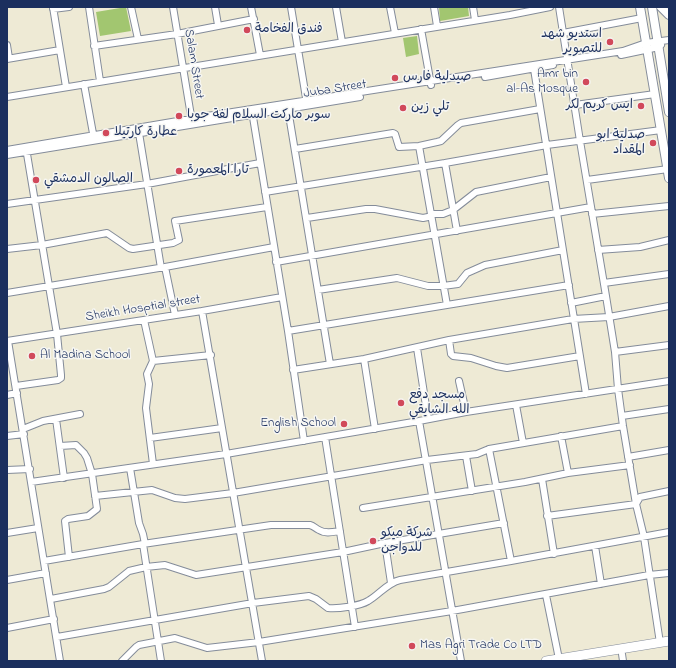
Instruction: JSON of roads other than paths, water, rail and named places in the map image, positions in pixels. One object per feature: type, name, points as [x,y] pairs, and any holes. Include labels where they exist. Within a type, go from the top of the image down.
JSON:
[{"type":"highway","points":[[546,661],[664,642]]},
{"type":"highway","points":[[584,661],[622,658],[669,646]]},
{"type":"main road","points":[[640,7],[669,178]]},
{"type":"main road","points":[[652,7],[662,42],[669,112]]},
{"type":"main road","points":[[662,7],[669,15]]},
{"type":"street","points":[[66,87],[53,8],[70,7]]},
{"type":"street","points":[[89,7],[100,81]]},
{"type":"street","points":[[131,7],[138,39]]},
{"type":"street","name":"Salam Street","points":[[173,7],[192,122]]},
{"type":"street","points":[[215,7],[218,25]]},
{"type":"street","points":[[251,7],[260,55]]},
{"type":"street","points":[[291,7],[307,103]]},
{"type":"street","points":[[336,7],[342,42]]},
{"type":"street","points":[[390,7],[395,33]]},
{"type":"street","points":[[434,7],[437,26]]},
{"type":"street","points":[[473,7],[475,20]]},
{"type":"street","points":[[509,7],[510,15]]},
{"type":"street","points":[[7,97],[510,15],[550,7]]},
{"type":"street","points":[[559,7],[615,352],[618,388],[628,457],[636,504],[644,536],[649,575],[664,642]]},
{"type":"street","points":[[563,33],[642,18]]},
{"type":"street","points":[[94,46],[177,34],[254,19]]},
{"type":"street","points":[[422,29],[430,83]]},
{"type":"street","name":"Juba Street","points":[[7,150],[26,149],[567,61],[662,42]]},
{"type":"street","points":[[7,45],[8,58],[60,50]]},
{"type":"street","name":"Juba Street","points":[[508,70],[534,69],[567,61]]},
{"type":"street","points":[[534,69],[586,394]]},
{"type":"street","points":[[84,84],[94,138]]},
{"type":"street","points":[[575,105],[655,94]]},
{"type":"street","name":"Juba Street","points":[[252,112],[288,109],[307,103]]},
{"type":"street","points":[[288,109],[330,364]]},
{"type":"street","points":[[295,149],[392,133],[395,134],[399,147],[419,146],[441,141],[460,124],[540,109]]},
{"type":"street","points":[[252,112],[288,331],[304,441]]},
{"type":"street","name":"Juba Street","points":[[124,133],[139,133],[192,122]]},
{"type":"street","points":[[265,192],[301,185],[423,167],[547,145],[661,130]]},
{"type":"street","points":[[139,133],[157,246],[175,315]]},
{"type":"street","points":[[419,146],[447,305]]},
{"type":"street","points":[[16,386],[58,380],[61,378],[57,334],[26,149]]},
{"type":"street","name":"Juba Street","points":[[7,155],[26,149]]},
{"type":"street","points":[[7,204],[147,184],[260,163]]},
{"type":"street","points":[[445,163],[457,231]]},
{"type":"street","points":[[587,180],[668,169]]},
{"type":"street","points":[[307,218],[366,209],[375,209],[422,218],[428,217],[431,214],[443,214],[453,210],[476,192],[551,177]]},
{"type":"street","points":[[592,214],[669,206]]},
{"type":"street","points":[[7,249],[42,245],[107,233],[131,249],[157,246],[173,243],[179,240],[175,221],[267,207]]},
{"type":"street","points":[[276,262],[591,207]]},
{"type":"street","points":[[598,250],[640,247],[669,240]]},
{"type":"street","points":[[7,293],[163,268],[274,247]]},
{"type":"street","points":[[318,290],[397,278],[428,286],[458,284],[467,273],[485,265],[563,250]]},
{"type":"street","points":[[604,283],[669,274]]},
{"type":"street","points":[[288,331],[569,285]]},
{"type":"street","points":[[571,303],[606,296]]},
{"type":"street","name":"Sheikh Hosptial street","points":[[8,341],[282,297]]},
{"type":"street","points":[[294,370],[364,359],[449,340],[573,319],[609,317],[669,306]]},
{"type":"street","points":[[202,311],[211,355],[226,454],[262,661]]},
{"type":"street","points":[[144,320],[153,361],[147,374],[149,384],[146,408],[153,464]]},
{"type":"street","points":[[449,340],[453,356],[471,358],[502,367],[513,367],[580,356]]},
{"type":"street","points":[[8,341],[60,661]]},
{"type":"street","points":[[615,352],[669,345]]},
{"type":"street","points":[[417,348],[428,419]]},
{"type":"street","points":[[153,361],[211,355]]},
{"type":"street","points":[[364,359],[375,429]]},
{"type":"street","points":[[459,381],[466,412]]},
{"type":"street","points":[[31,482],[226,454],[466,412],[669,381]]},
{"type":"street","points":[[7,395],[17,393]]},
{"type":"street","points":[[516,405],[523,443]]},
{"type":"street","points":[[622,416],[669,409]]},
{"type":"street","points":[[7,436],[23,432],[43,421],[80,414]]},
{"type":"street","points":[[56,419],[64,478]]},
{"type":"street","points":[[419,421],[461,661]]},
{"type":"street","points":[[95,496],[147,490],[157,491],[180,499],[233,493],[426,460],[466,456],[477,454],[489,449],[623,426]]},
{"type":"street","points":[[150,438],[222,428]]},
{"type":"street","points":[[561,436],[568,473]]},
{"type":"street","points":[[325,437],[355,627]]},
{"type":"street","points":[[60,446],[76,445],[85,455],[92,474],[97,509],[88,516],[68,519],[66,521],[69,557]]},
{"type":"street","points":[[489,449],[511,561]]},
{"type":"street","points":[[628,457],[669,450]]},
{"type":"street","points":[[466,456],[472,491]]},
{"type":"street","points":[[363,508],[472,491],[568,473],[630,465]]},
{"type":"street","points":[[130,468],[139,523],[143,534],[146,567],[161,661]]},
{"type":"street","points":[[7,470],[30,469]]},
{"type":"street","points":[[542,479],[554,554]]},
{"type":"street","points":[[636,504],[640,497],[669,491]]},
{"type":"street","points":[[547,516],[636,504]]},
{"type":"street","points":[[51,599],[104,589],[109,587],[129,571],[146,567],[165,565],[196,575],[343,552],[385,543],[504,523]]},
{"type":"street","points":[[44,561],[271,525],[310,525],[320,531],[325,532],[340,531]]},
{"type":"street","points":[[7,533],[38,528]]},
{"type":"street","points":[[57,638],[253,603],[308,596],[316,599],[328,608],[351,606],[368,602],[391,584],[400,580],[554,554],[669,532]]},
{"type":"street","points":[[385,543],[391,584]]},
{"type":"street","points":[[595,546],[601,584]]},
{"type":"street","points":[[7,580],[46,573]]},
{"type":"street","points":[[122,661],[136,647],[159,641],[178,638],[207,648],[259,642],[452,611],[649,575],[669,573]]},
{"type":"street","points":[[546,595],[558,659]]},
{"type":"street","points":[[7,628],[54,619]]},
{"type":"place","name":"فندق الفخامة","points":[[247,30]]},
{"type":"place","name":"استديو شهد للتصوير","points":[[610,42]]},
{"type":"place","name":"صيدلية فارس","points":[[395,78]]},
{"type":"place","name":"Amr bin al-As Mosque","points":[[586,82]]},
{"type":"place","name":"ايس كريم لكر","points":[[641,106]]},
{"type":"place","name":"تلي زين","points":[[403,108]]},
{"type":"place","name":"سوبر ماركت السلام لفة جوبا","points":[[179,116]]},
{"type":"place","name":"عطارة كارتيلا","points":[[106,133]]},
{"type":"place","name":"صدلية ابو المقداد","points":[[653,143]]},
{"type":"place","name":"تارا المعمورة","points":[[179,171]]},
{"type":"place","name":"الصالون الدمشقي","points":[[36,180]]},
{"type":"place","name":"Al Madina School","points":[[32,356]]},
{"type":"place","name":"مسجد دفع الله الشايقي","points":[[401,403]]},
{"type":"place","name":"English School","points":[[344,424]]},
{"type":"place","name":"شركة ميكو للدواجن","points":[[373,541]]},
{"type":"place","name":"Mas Agri Trade Co LTD","points":[[412,646]]}]
